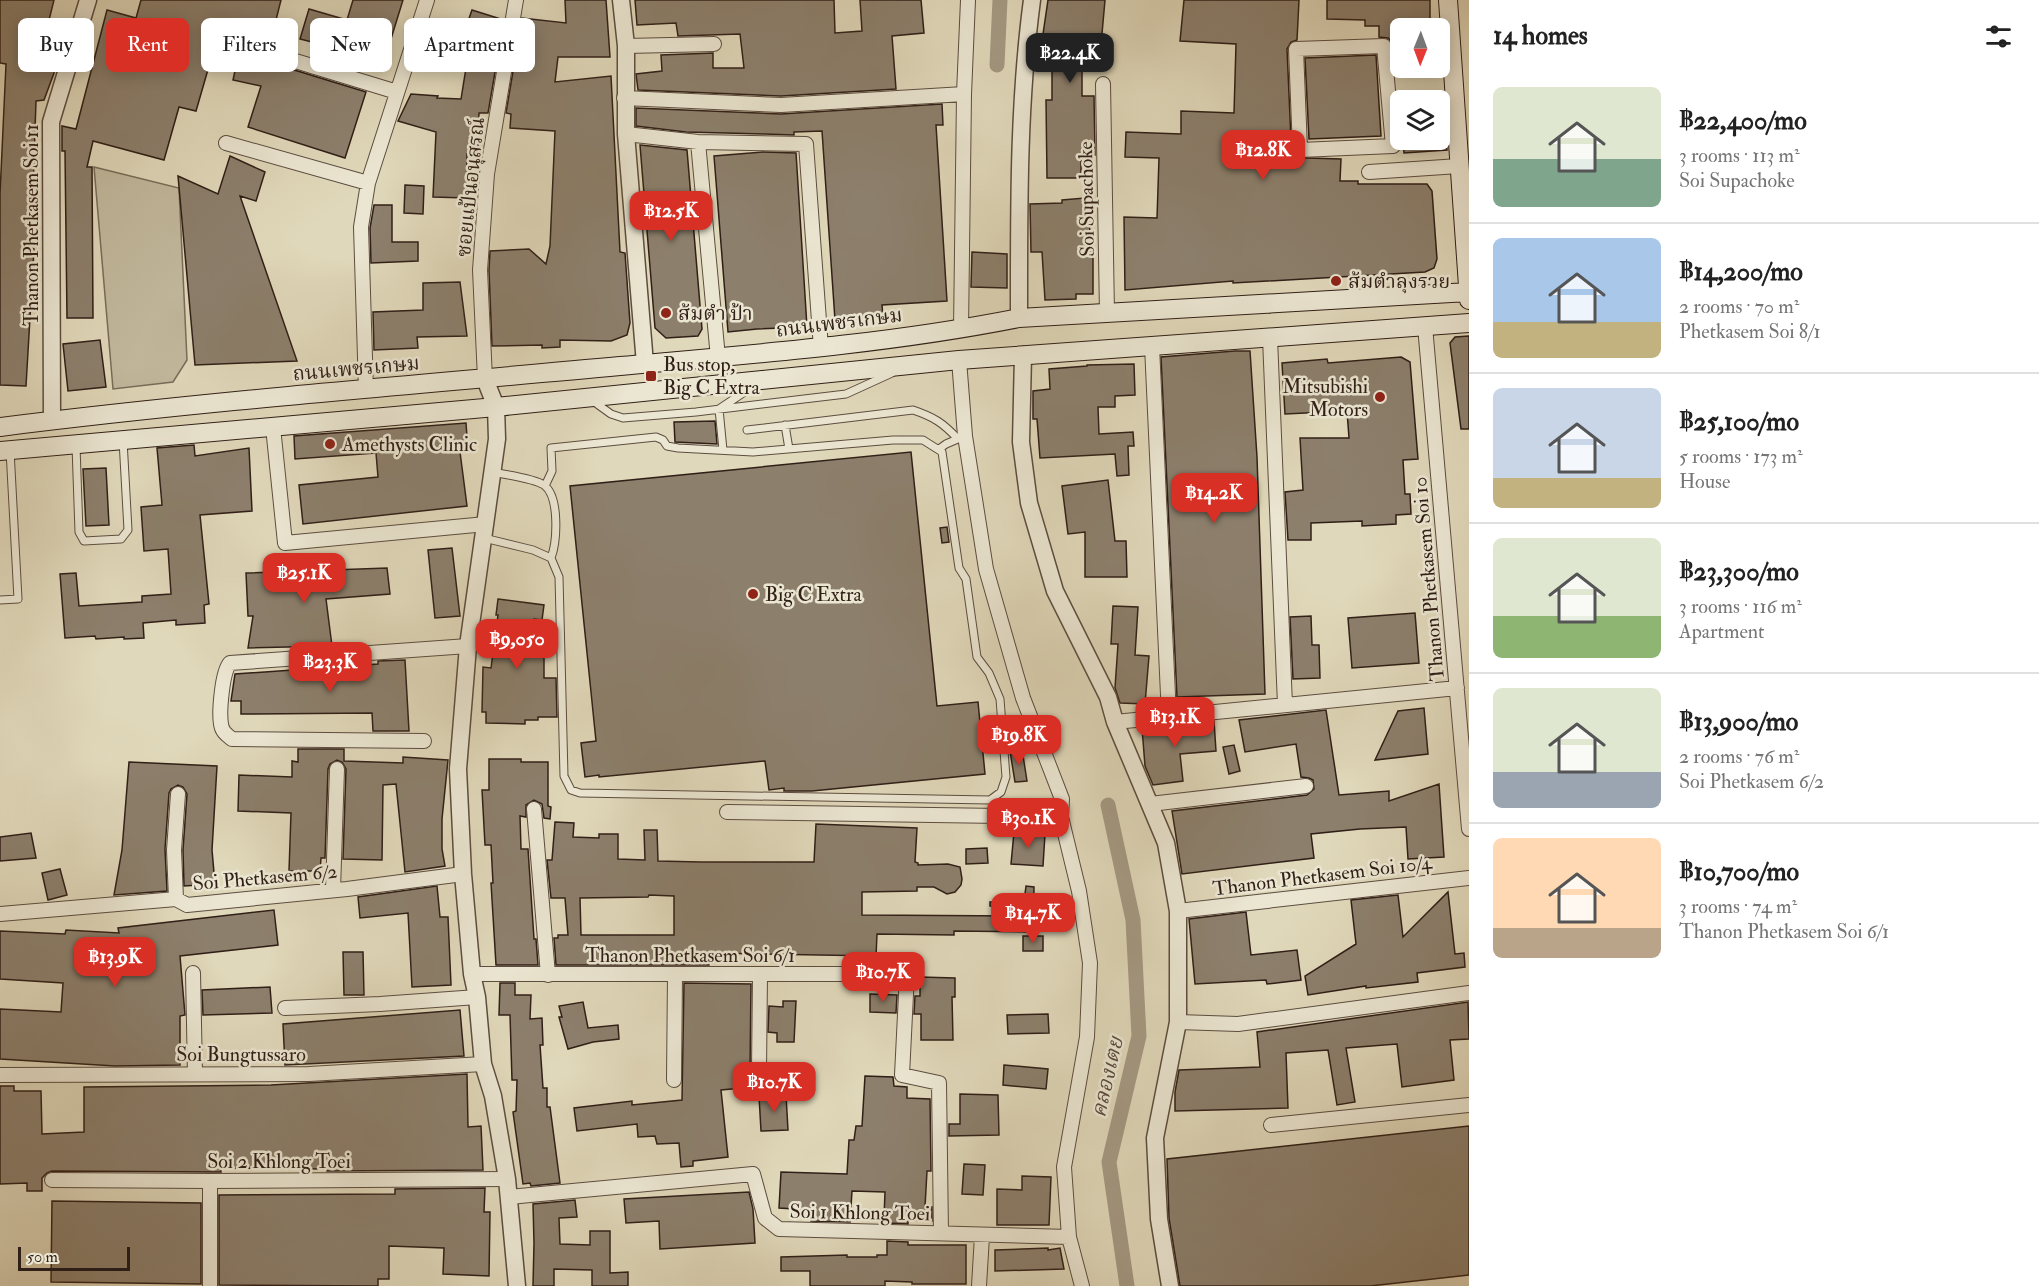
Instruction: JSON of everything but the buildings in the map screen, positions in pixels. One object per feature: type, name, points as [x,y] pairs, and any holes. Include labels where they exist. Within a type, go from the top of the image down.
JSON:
[{"type":"main road","points":[[1448,0],[1469,295]]},
{"type":"main road","name":"ถนนเพชรเกษม","points":[[0,427],[52,420],[821,348],[962,330],[1019,318],[1469,295]]},
{"type":"main road","points":[[5,451],[496,407],[959,360],[1469,323]]},
{"type":"street","name":"Thanon Phetkasem Soi 11","points":[[52,420],[51,122],[88,0]]},
{"type":"street","points":[[366,390],[361,227],[368,183],[427,0]]},
{"type":"street","name":"ซอยแป้นอนุสรณ์","points":[[485,379],[480,270],[487,174],[516,0]]},
{"type":"street","points":[[621,0],[626,46],[624,98],[626,134],[645,364]]},
{"type":"street","points":[[962,330],[964,94],[968,0]]},
{"type":"street","points":[[1019,318],[1019,182],[1032,0]]},
{"type":"street","points":[[626,46],[714,44]]},
{"type":"street","points":[[1384,45],[1395,103],[1393,146],[1300,150],[1296,49],[1384,45]]},
{"type":"street","points":[[298,62],[397,92]]},
{"type":"street","name":"Soi Supachoke","points":[[1103,84],[1107,313]]},
{"type":"street","points":[[624,98],[782,105],[964,94]]},
{"type":"street","points":[[1450,98],[1455,98]]},
{"type":"street","points":[[626,134],[698,142],[806,144],[821,348]]},
{"type":"street","points":[[698,142],[718,358]]},
{"type":"street","points":[[226,143],[368,183]]},
{"type":"street","points":[[1369,172],[1459,166]]},
{"type":"street","name":"Thanon Phetkasem Soi 10","points":[[1425,326],[1469,829]]},
{"type":"street","points":[[1270,338],[1285,705]]},
{"type":"street","points":[[1152,346],[1169,717]]},
{"type":"street","points":[[1023,355],[1021,442],[1029,503],[1055,591],[1108,697],[1115,722],[1166,843],[1178,911],[1178,1022],[1155,1138],[1159,1219],[1170,1286]]},
{"type":"street","points":[[959,360],[961,438],[986,568],[1023,698],[1062,800],[1061,817],[1079,891],[1090,963],[1087,1037],[1064,1167],[1069,1237],[1082,1286]]},
{"type":"street","points":[[485,379],[496,407],[497,439],[468,646],[458,769],[463,874],[472,974],[477,997],[483,1064],[493,1096],[507,1179],[517,1286]]},
{"type":"street","points":[[273,427],[285,543],[485,531]]},
{"type":"street","points":[[424,741],[232,739],[225,734],[221,725],[223,679],[226,668],[230,663],[468,646]]},
{"type":"street","points":[[1115,722],[1457,688]]},
{"type":"street","points":[[333,890],[337,769]]},
{"type":"street","points":[[1150,804],[1306,786]]},
{"type":"street","points":[[176,898],[174,850],[178,794]]},
{"type":"street","points":[[534,809],[548,975]]},
{"type":"street","points":[[727,812],[1061,817]]},
{"type":"street","name":"Soi Phetkasem 6/2","points":[[0,914],[176,898],[187,905],[463,874]]},
{"type":"street","name":"Thanon Phetkasem Soi 10/4","points":[[1178,911],[1469,878]]},
{"type":"street","points":[[193,973],[195,1074]]},
{"type":"street","name":"Thanon Phetkasem Soi 6/1","points":[[472,974],[907,974],[902,1075],[939,1083],[941,1233]]},
{"type":"street","points":[[674,1080],[675,975]]},
{"type":"street","points":[[759,1071],[760,975]]},
{"type":"street","points":[[1178,1022],[1238,1024],[1469,993]]},
{"type":"street","points":[[285,1008],[477,997]]},
{"type":"street","name":"Soi Bungtussaro","points":[[0,1075],[309,1074],[483,1064]]},
{"type":"street","points":[[1271,1125],[1469,1105]]},
{"type":"street","name":"Soi 1 Khlong Toei","points":[[509,1197],[753,1174],[765,1218],[779,1229],[1069,1237]]},
{"type":"street","name":"Soi 2 Khlong Toei","points":[[52,1180],[507,1179]]},
{"type":"street","points":[[210,1181],[210,1286]]},
{"type":"street","points":[[979,1286],[982,1236]]},
{"type":"lane","points":[[589,397],[611,414],[623,418],[718,409],[846,394],[904,366]]},
{"type":"lane","points":[[718,409],[761,380]]},
{"type":"lane","points":[[718,409],[723,450]]},
{"type":"lane","points":[[747,430],[913,410],[932,416],[961,438],[939,449]]},
{"type":"lane","points":[[785,425],[789,448]]},
{"type":"lane","points":[[493,472],[545,486],[552,499],[556,518],[555,542],[551,558],[559,578],[564,776],[571,790],[580,793],[990,800],[1001,792],[1006,777],[1000,699],[989,674],[977,657],[966,579],[959,568],[942,452],[939,449],[922,440],[892,440],[753,452],[678,448],[667,446],[656,436],[550,448],[552,471],[545,486]]},
{"type":"lane","points":[[76,445],[79,532],[84,541],[121,539],[128,530],[123,440]]},
{"type":"lane","points":[[0,600],[18,599],[5,451]]},
{"type":"lane","points":[[485,531],[551,558]]},
{"type":"shaded area","points":[[94,167],[179,188],[187,360],[173,382],[113,389]]},
{"type":"waterway","name":"คลองเตย","points":[[997,65],[1000,0]]},
{"type":"waterway","name":"คลองเตย","points":[[1108,805],[1133,920],[1139,1036],[1109,1162],[1127,1286]]},
{"type":"place","name":"ส้มตำลุงรวย","points":[[1336,281]]},
{"type":"place","name":"ส้มตำ ป้า","points":[[666,313]]},
{"type":"place","name":"Bus stop, Big C Extra","points":[[651,376]]},
{"type":"place","name":"Mitsubishi Motors","points":[[1380,397]]},
{"type":"place","name":"Amethysts Clinic","points":[[330,444]]},
{"type":"place","name":"Big C Extra","points":[[753,594]]}]
